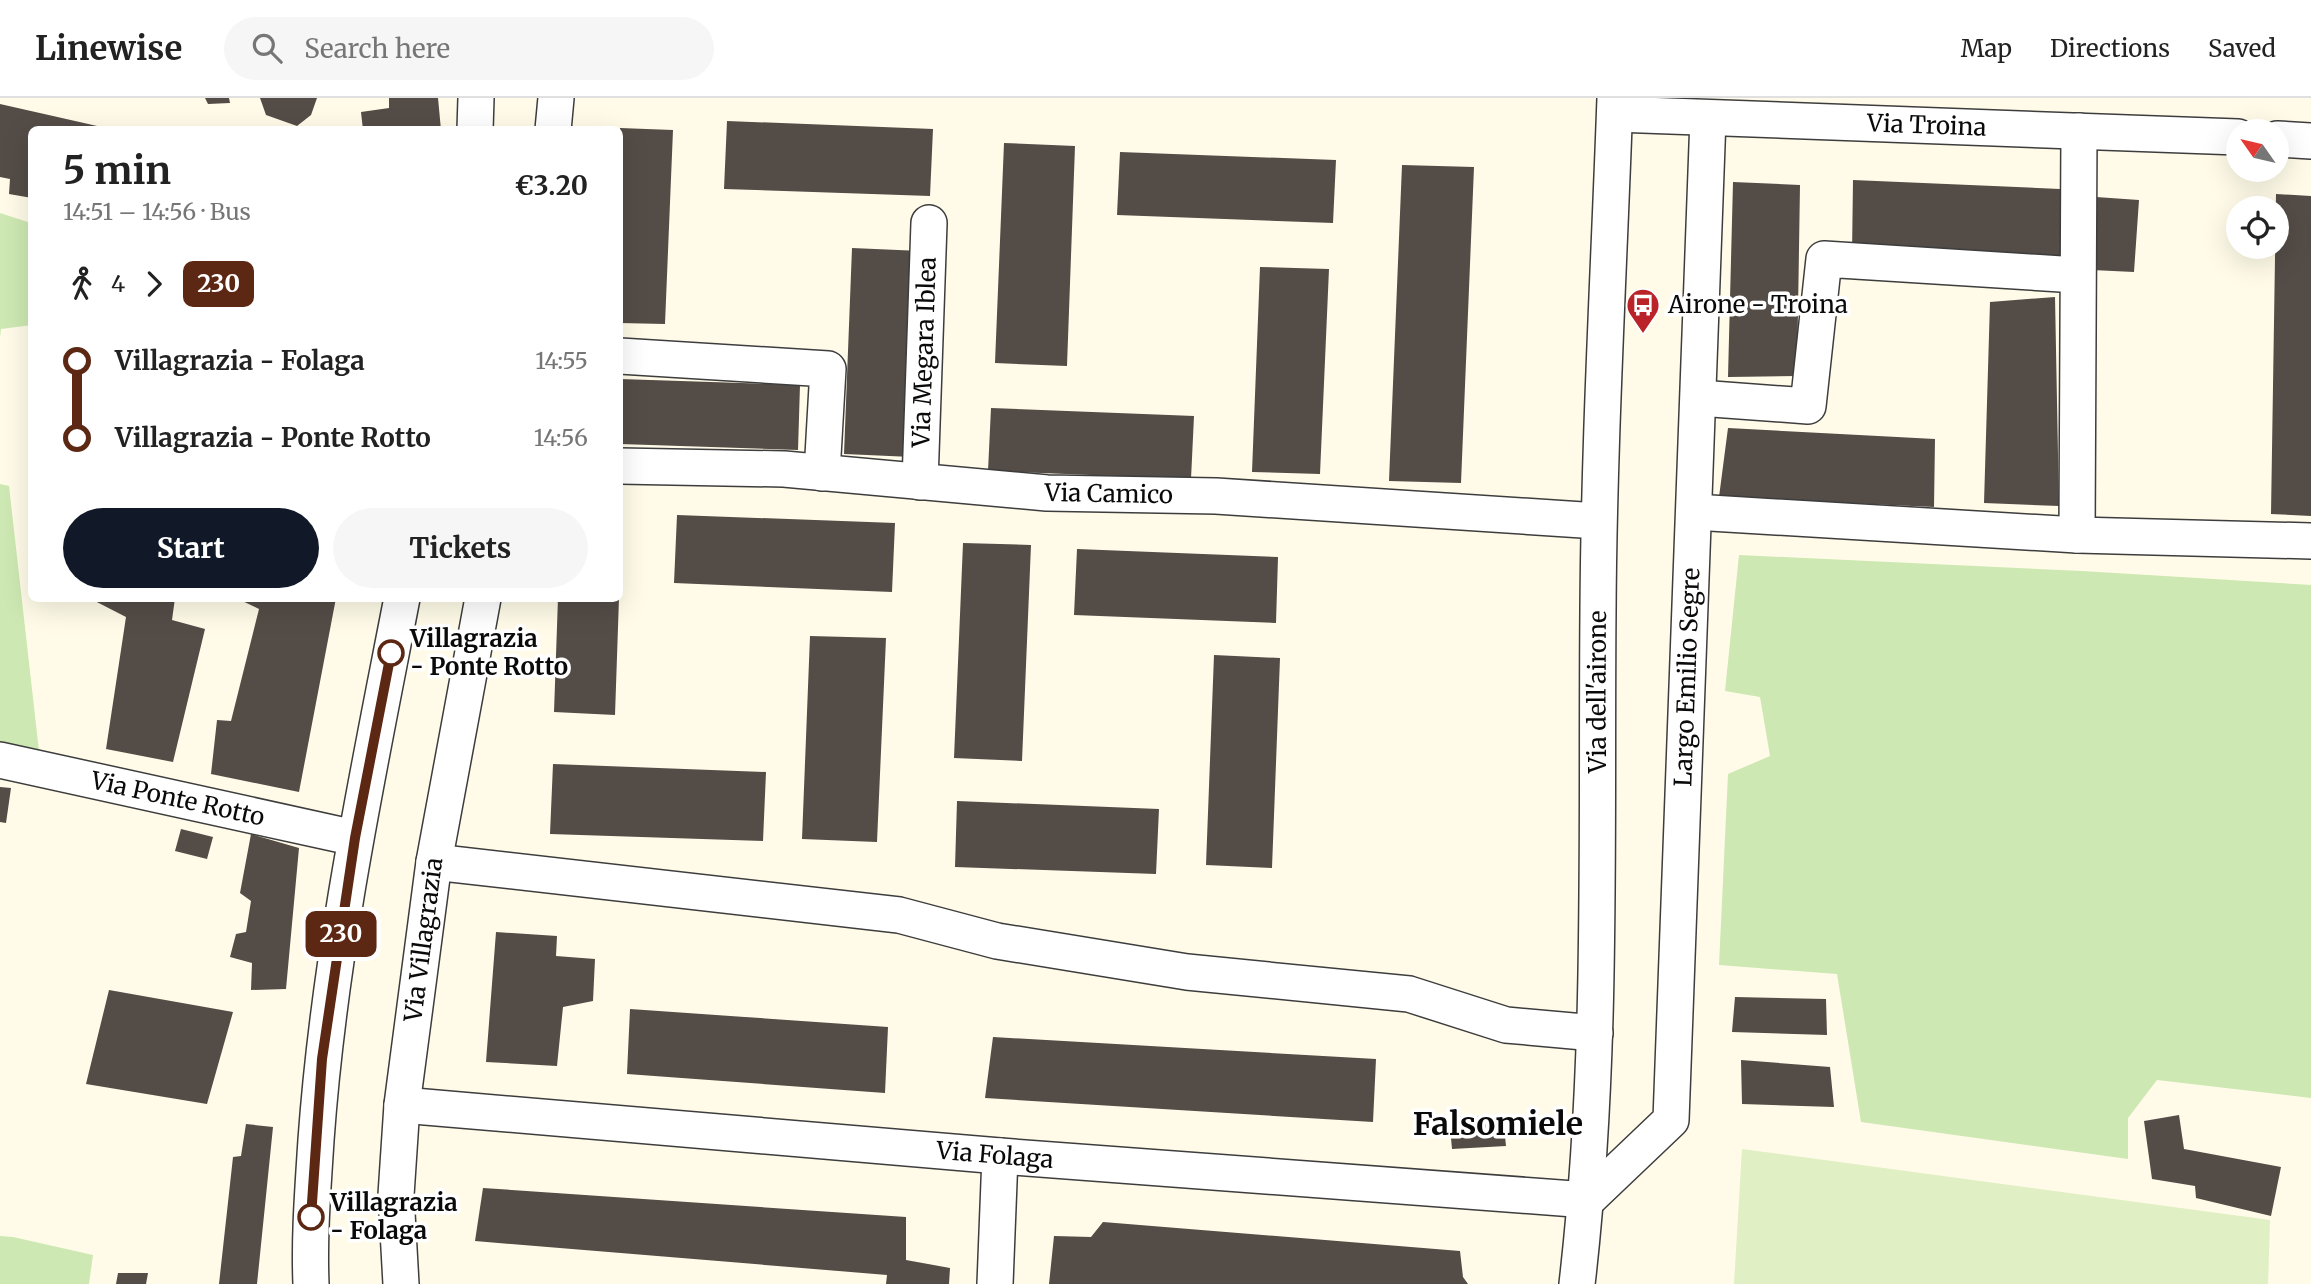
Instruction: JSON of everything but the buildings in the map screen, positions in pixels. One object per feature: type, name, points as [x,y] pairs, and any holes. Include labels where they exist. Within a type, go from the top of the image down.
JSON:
[{"type":"street","points":[[475,98],[475,126]]},
{"type":"street","points":[[553,126],[556,98]]},
{"type":"street","name":"Via Troina","points":[[1615,106],[1709,118],[1916,112],[2079,131],[2226,137]]},
{"type":"street","name":"Via dell'airone","points":[[1577,1284],[1587,1200],[1595,1032],[1598,521],[1615,106]]},
{"type":"street","name":"Largo Emilio Segre","points":[[1587,1200],[1671,1120],[1709,118]]},
{"type":"street","points":[[2077,535],[2079,131]]},
{"type":"street","points":[[2289,140],[2311,141]]},
{"type":"street","name":"Via Megara Iblea","points":[[920,482],[929,223]]},
{"type":"street","points":[[1699,398],[1808,407],[1824,259],[2077,275]]},
{"type":"street","points":[[623,356],[828,369],[822,473]]},
{"type":"street","name":"Via Camico","points":[[623,466],[784,469],[1047,493],[1216,496],[1598,521]]},
{"type":"street","points":[[1694,512],[2077,535],[2311,541]]},
{"type":"street","points":[[311,1284],[309,1243],[322,1059],[355,838],[401,602]]},
{"type":"street","name":"Via Villagrazia","points":[[401,1284],[396,1195],[402,1105],[434,862],[482,602]]},
{"type":"street","name":"Via Ponte Rotto","points":[[0,760],[355,838]]},
{"type":"street","points":[[434,862],[899,915],[997,940],[1187,972],[1409,994],[1506,1025],[1595,1032]]},
{"type":"street","name":"Via Folaga","points":[[402,1105],[1000,1156],[1587,1200]]},
{"type":"street","points":[[995,1284],[1000,1156]]},
{"type":"green space","points":[[0,213],[28,222],[28,326],[1,329],[0,338]]},
{"type":"green space","points":[[0,484],[9,486],[39,751],[0,745]]},
{"type":"green space","points":[[1739,555],[2311,585],[2311,1098],[2157,1080],[2128,1118],[2128,1159],[1861,1122],[1837,974],[1719,965],[1728,774],[1770,756],[1760,697],[1725,691]]},
{"type":"green space","points":[[1742,1149],[2270,1220],[2268,1284],[1734,1284]]},
{"type":"green space","points":[[0,1236],[93,1255],[89,1284],[0,1284]]},
{"type":"bus line","name":"230","points":[[311,1217],[322,1059],[355,838],[391,653]]},
{"type":"place","name":"Airone - Troina","points":[[1643,335]]},
{"type":"place","name":"Villagrazia - Ponte Rotto","points":[[391,653]]},
{"type":"place","name":"Villagrazia - Folaga","points":[[311,1217]]},
{"type":"district","name":"Falsomiele","points":[[1498,1124]]}]
